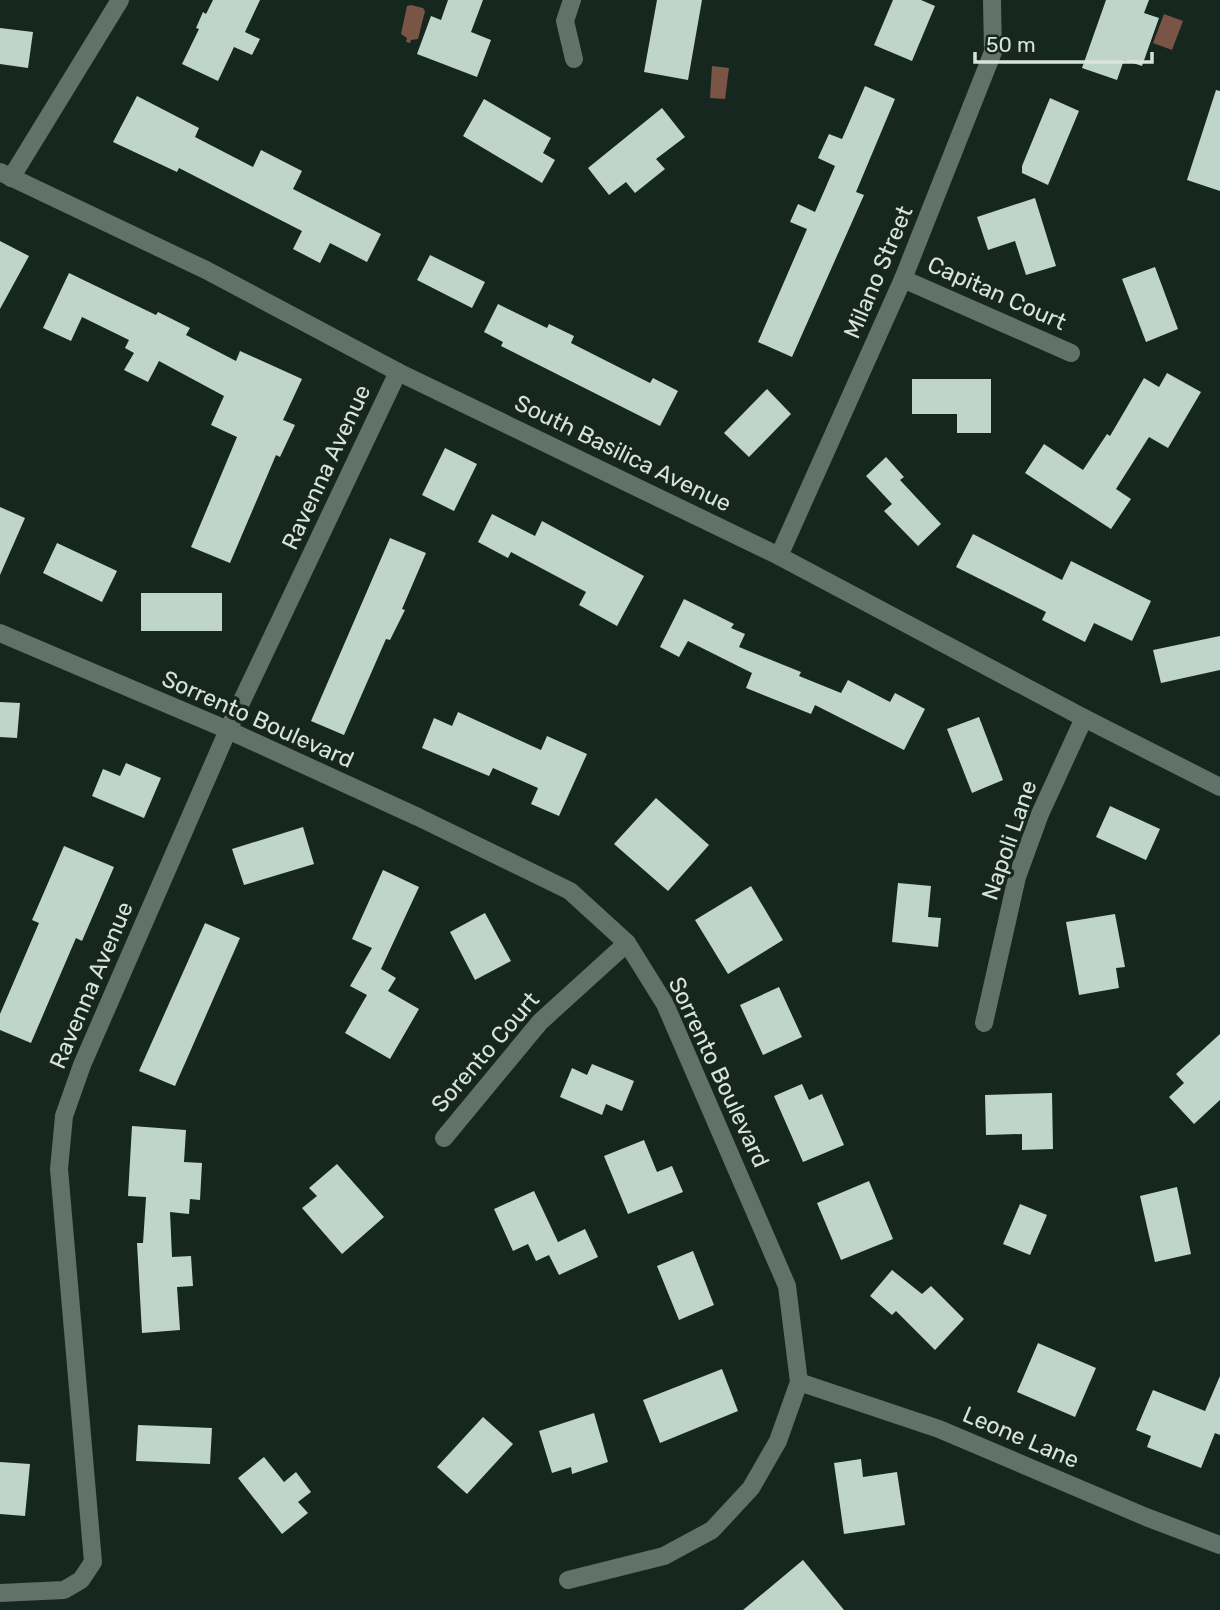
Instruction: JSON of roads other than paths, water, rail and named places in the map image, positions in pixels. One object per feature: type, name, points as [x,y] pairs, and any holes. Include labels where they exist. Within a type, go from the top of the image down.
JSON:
[{"type":"street","points":[[6,175],[120,0]]},
{"type":"street","points":[[572,0],[565,21],[574,59]]},
{"type":"street","name":"Milano Street","points":[[779,556],[904,279],[993,52],[992,0]]},
{"type":"street","name":"South Basilica Avenue","points":[[6,175],[206,270],[398,372],[779,556],[1220,787]]},
{"type":"street","name":"Capitan Court","points":[[904,279],[1071,353]]},
{"type":"street","name":"Ravenna Avenue","points":[[0,1593],[64,1590],[81,1580],[93,1562],[59,1169],[64,1116],[82,1065],[228,730],[398,372]]},
{"type":"street","name":"Sorrento Boulevard","points":[[0,634],[228,730],[418,817],[570,891],[626,943],[666,1004],[787,1286],[799,1382],[778,1441],[751,1488],[712,1530],[664,1556],[568,1580]]},
{"type":"street","name":"Napoli Lane","points":[[984,1023],[1017,877],[1040,814],[1084,718]]},
{"type":"street","name":"Sorento Court","points":[[444,1138],[540,1022],[626,943]]},
{"type":"street","name":"Leone Lane","points":[[799,1382],[939,1429],[1146,1517],[1220,1545]]}]
